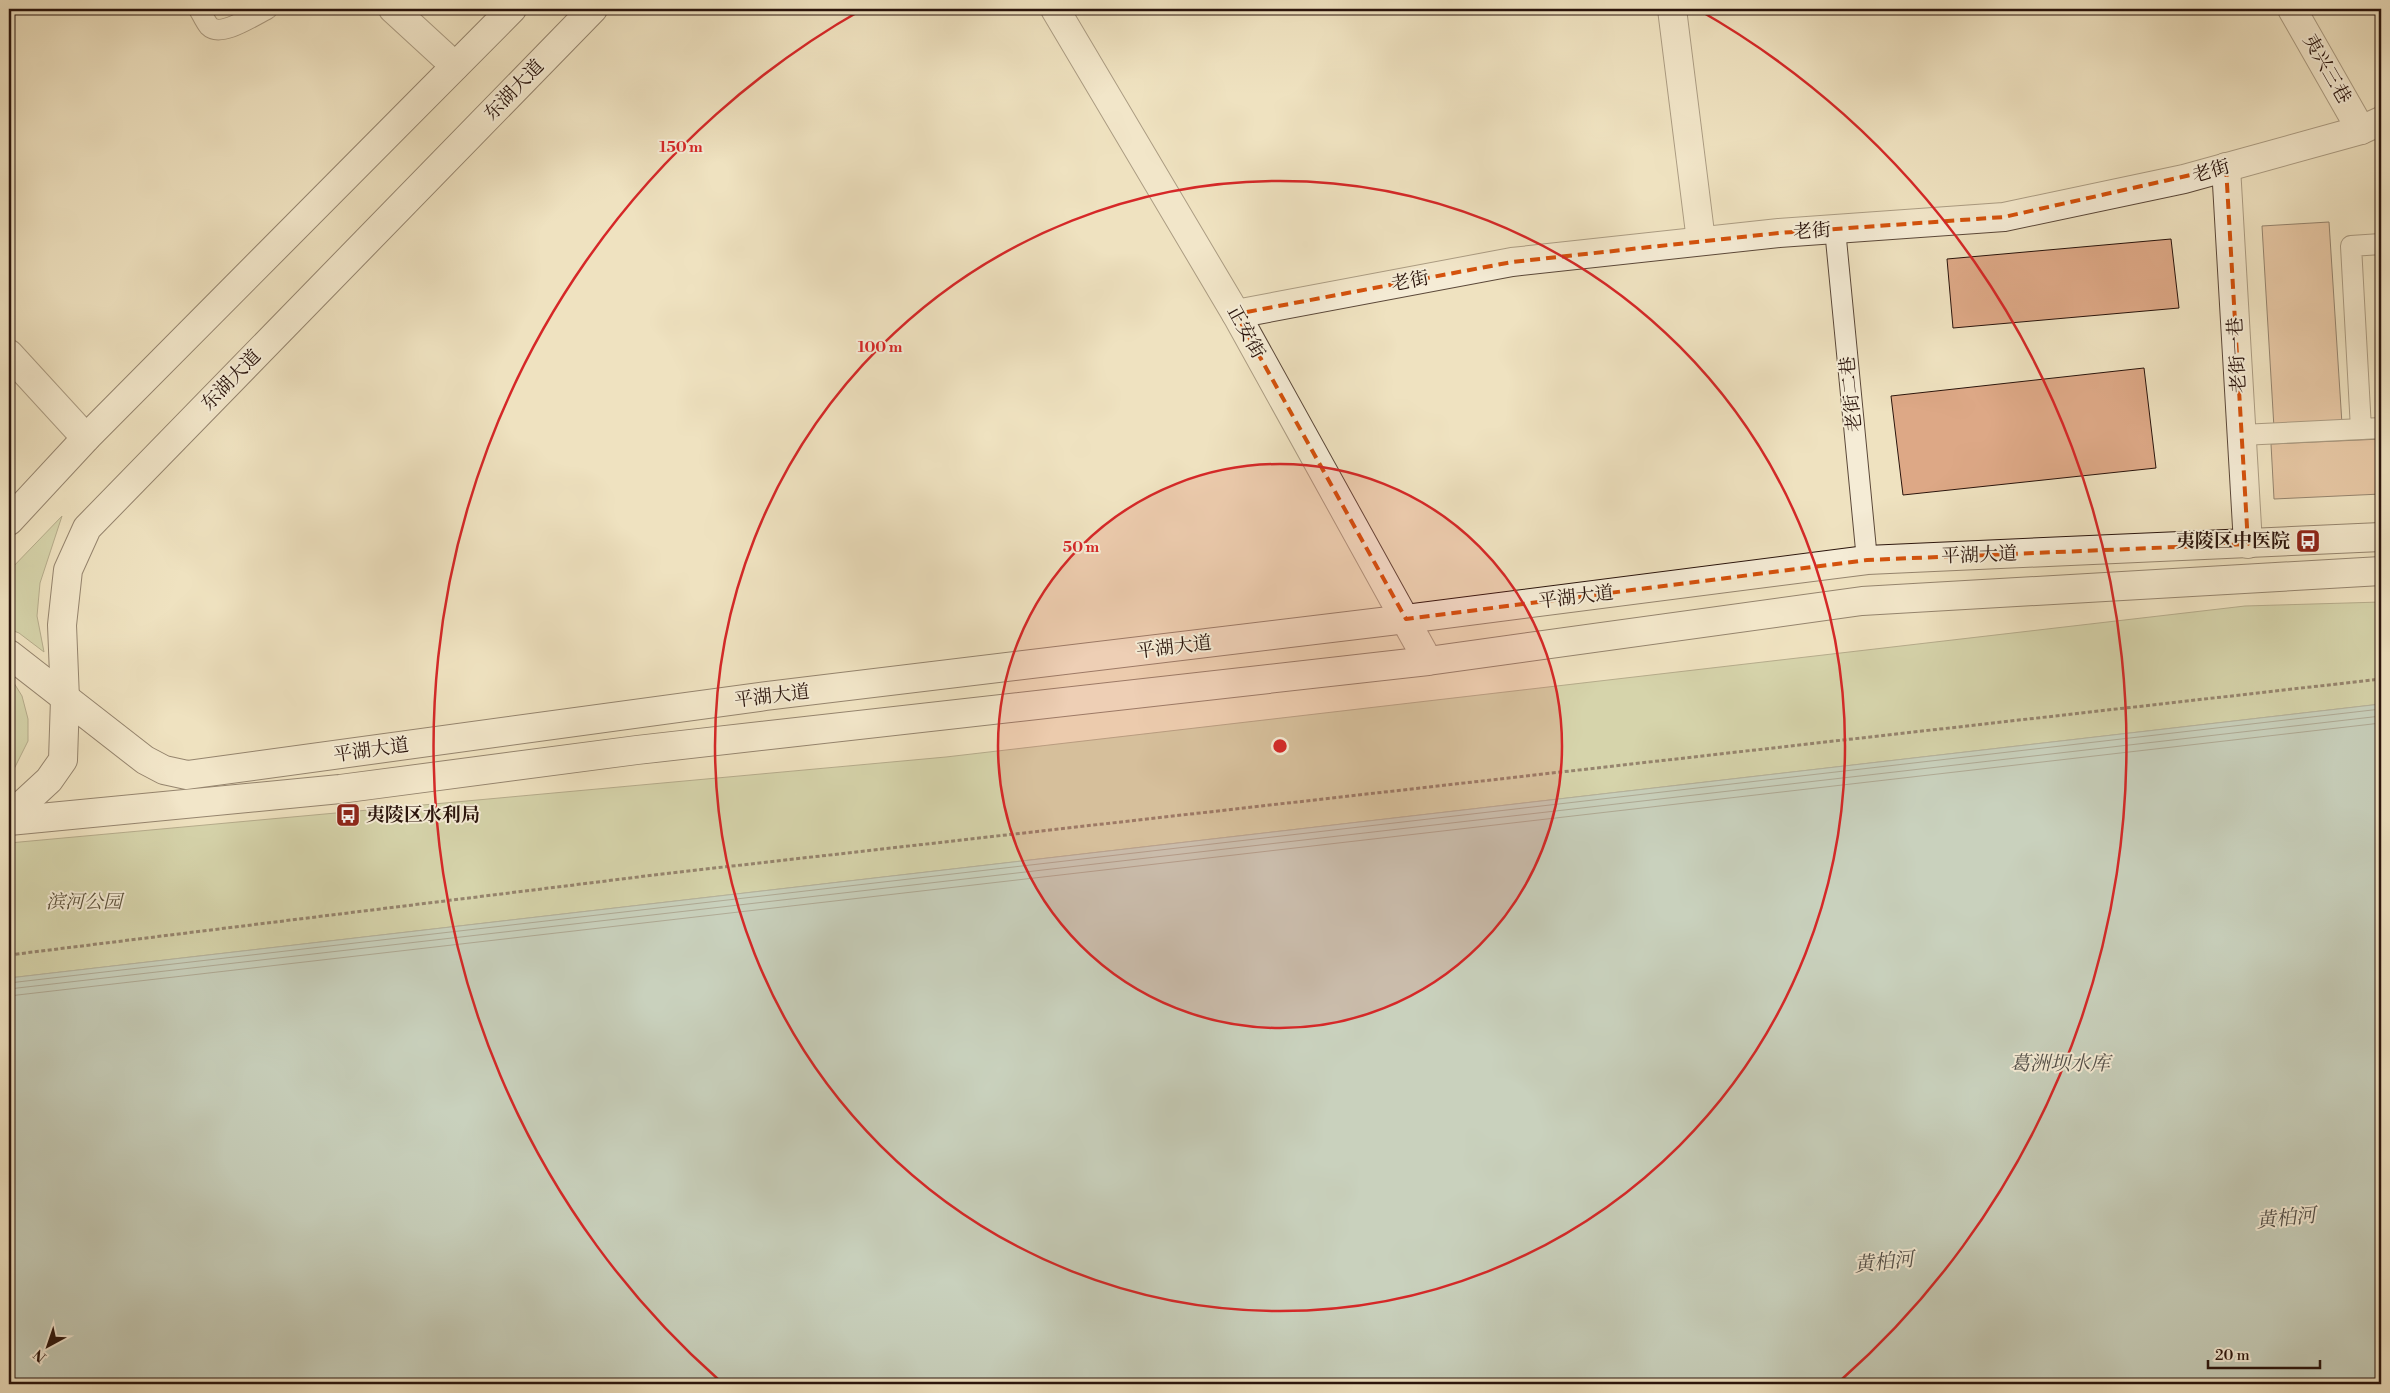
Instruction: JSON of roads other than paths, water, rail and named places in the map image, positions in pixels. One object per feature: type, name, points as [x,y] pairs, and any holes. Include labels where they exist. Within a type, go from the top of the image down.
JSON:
[{"type":"main road","points":[[393,9],[455,66]]},
{"type":"main road","points":[[9,521],[86,438],[512,9]]},
{"type":"main road","name":"东湖大道","points":[[9,810],[23,804],[49,780],[63,760],[65,699],[62,625],[68,570],[87,528],[593,9]]},
{"type":"main road","name":"正安街","points":[[1055,9],[1236,314],[1428,661]]},
{"type":"main road","points":[[1672,9],[1702,242]]},
{"type":"main road","name":"夷兴三巷","points":[[2292,9],[2371,126]]},
{"type":"main road","name":"老街","points":[[1236,314],[1512,262],[1835,229],[2004,217],[2184,179],[2371,126]]},
{"type":"main road","name":"老街一巷","points":[[2226,167],[2248,544]]},
{"type":"main road","points":[[9,354],[86,438]]},
{"type":"main road","name":"平湖大道","points":[[9,654],[145,760],[164,770],[187,775],[766,696],[1406,620],[1867,560],[2381,537]]},
{"type":"main road","name":"平湖大道","points":[[9,821],[340,789],[637,750],[1428,661],[1862,601],[2381,571]]},
{"type":"lane","points":[[199,9],[210,27],[218,30],[226,29],[267,9]]},
{"type":"lane","name":"老街二巷","points":[[1835,229],[1867,560]]},
{"type":"lane","points":[[2361,429],[2351,246],[2381,244]]},
{"type":"lane","points":[[2241,435],[2381,428]]},
{"type":"water","name":"葛洲坝水库","points":[[2381,704],[2381,1384],[9,1384],[9,978]]},
{"type":"place","name":"夷陵区中医院","points":[[2308,541]]},
{"type":"place","name":"夷陵区水利局","points":[[348,815]]},
{"type":"park label","name":"滨河公园","points":[[84,902]]},
{"type":"water label","name":"黄柏河","points":[[2286,1219]]},
{"type":"water label","name":"黄柏河","points":[[1884,1263]]}]
